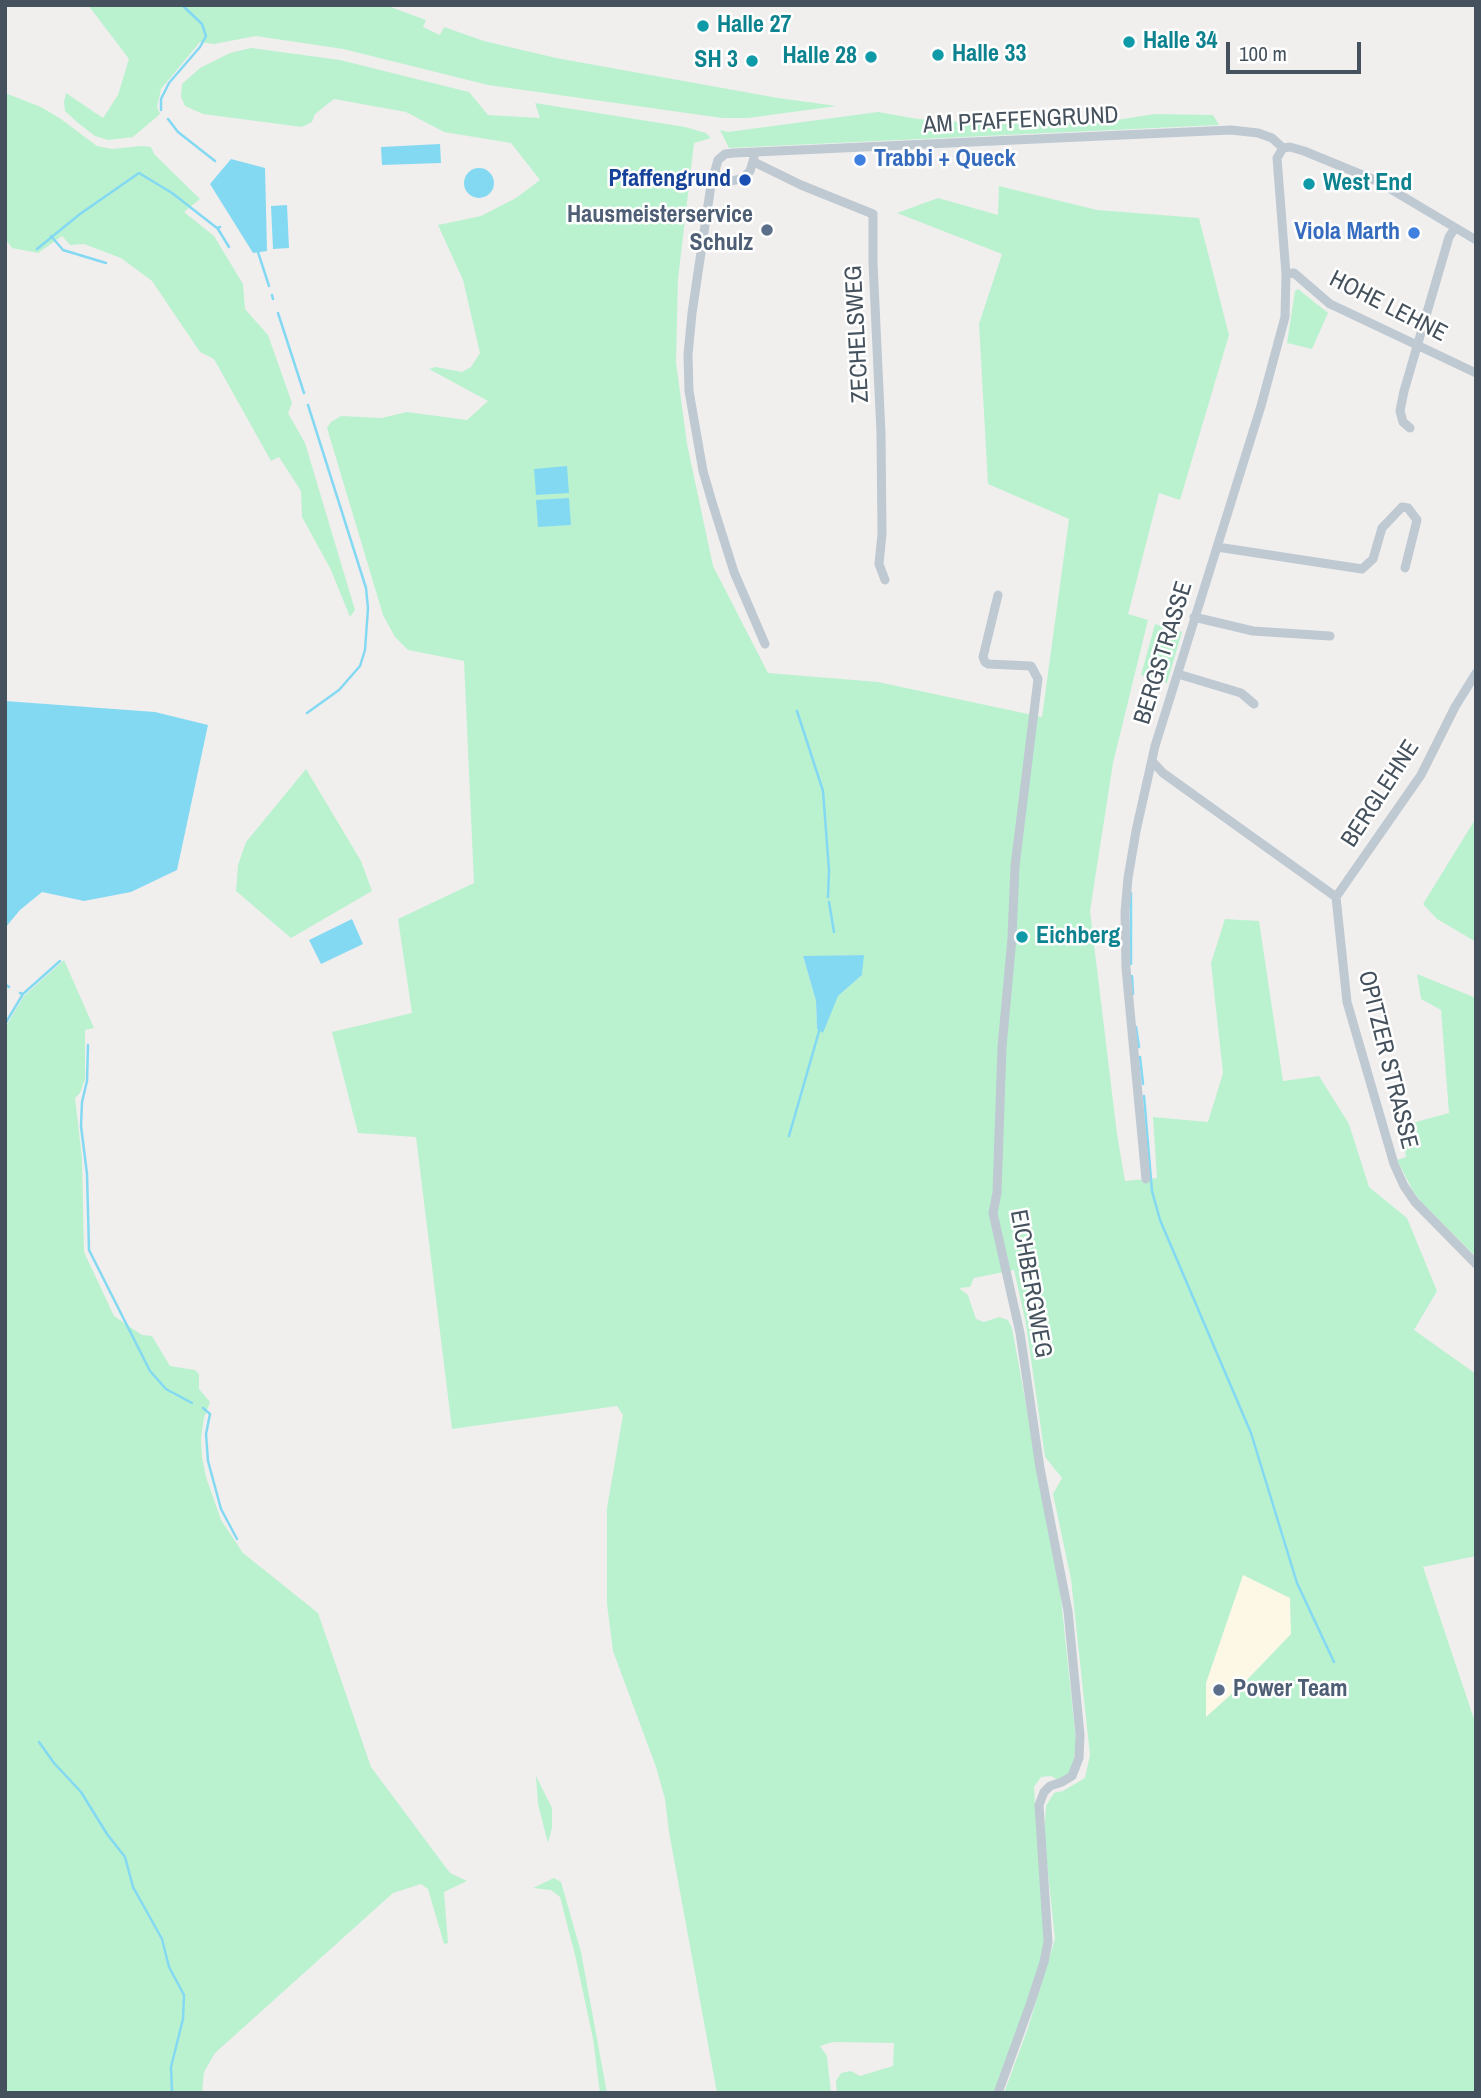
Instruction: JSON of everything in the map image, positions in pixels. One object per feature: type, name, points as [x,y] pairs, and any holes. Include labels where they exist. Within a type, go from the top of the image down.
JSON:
[{"type":"street","name":"AM PFAFFENGRUND","points":[[715,170],[718,160],[725,154],[755,158],[1231,130],[1258,133],[1272,138],[1283,148],[1290,147],[1377,181],[1476,240]]},
{"type":"street","name":"BERGSTRASSE","points":[[1146,1179],[1130,1022],[1125,912],[1136,831],[1152,761],[1285,317],[1286,274],[1277,158],[1283,148]]},
{"type":"street","points":[[715,170],[719,179],[728,182],[743,178],[750,171],[755,158]]},
{"type":"street","name":"ZECHELSWEG","points":[[755,158],[800,185],[873,214],[881,433],[882,517],[879,564],[884,580]]},
{"type":"street","points":[[715,170],[692,313],[688,355],[689,391],[703,471],[712,502],[734,572],[765,644]]},
{"type":"street","points":[[1410,428],[1403,422],[1400,411],[1449,237],[1455,228]]},
{"type":"street","name":"HOHE LEHNE","points":[[1286,274],[1294,273],[1322,297],[1343,310],[1476,373]]},
{"type":"street","points":[[1217,547],[1362,569],[1373,559],[1382,528],[1402,507],[1408,508],[1417,520],[1405,568]]},
{"type":"street","name":"EICHBERGWEG","points":[[998,595],[983,657],[988,664],[1031,666],[1038,679],[1015,866],[1012,939],[1002,1047],[998,1184],[993,1213],[1020,1333],[1040,1468],[1068,1611],[1080,1735],[1079,1758],[1072,1776],[1050,1786],[1044,1792],[1039,1805],[1048,1942],[1044,1962],[998,2093]]},
{"type":"street","points":[[1194,617],[1253,631],[1330,636]]},
{"type":"street","name":"BERGLEHNE","points":[[1335,897],[1422,775],[1455,707],[1476,673]]},
{"type":"street","points":[[1178,674],[1241,693],[1254,705]]},
{"type":"street","points":[[1152,761],[1163,773],[1335,897]]},
{"type":"street","name":"OPITZER STRASSE","points":[[1335,897],[1347,1002],[1394,1164],[1404,1186],[1416,1202],[1476,1264]]},
{"type":"shaded area","points":[[1243,1574],[1290,1598],[1291,1634],[1206,1718],[1206,1683]]},
{"type":"green space","points":[[88,5],[385,5],[426,20],[423,27],[440,35],[444,27],[484,41],[556,58],[837,106],[748,118],[722,118],[488,85],[343,49],[256,36],[214,44],[200,42],[161,89],[157,107],[160,114],[133,137],[108,140],[95,136],[65,111],[66,93],[103,118],[118,95],[129,59]]},
{"type":"green space","points":[[251,48],[340,60],[469,92],[488,115],[540,118],[535,103],[685,127],[706,133],[711,138],[694,143],[678,279],[676,362],[687,444],[713,566],[768,673],[878,682],[1042,717],[1069,519],[988,484],[979,324],[1002,254],[897,213],[938,198],[998,215],[999,186],[1097,210],[1199,218],[1229,335],[1180,500],[1159,493],[1128,614],[1148,620],[1113,763],[1090,911],[1117,1134],[1125,1181],[1157,1178],[1153,1117],[1208,1122],[1223,1073],[1211,963],[1225,919],[1259,921],[1283,1081],[1319,1076],[1349,1124],[1369,1187],[1407,1218],[1437,1291],[1414,1330],[1476,1374],[1476,1556],[1423,1567],[1476,1725],[1476,2093],[1004,2093],[1028,2028],[1055,1939],[1044,1835],[1046,1806],[1054,1793],[1063,1791],[1085,1778],[1090,1755],[1071,1579],[1053,1494],[1062,1478],[1045,1457],[1026,1324],[1014,1270],[974,1278],[970,1287],[959,1288],[968,1295],[976,1319],[984,1322],[999,1317],[1008,1320],[1012,1328],[1060,1589],[1076,1741],[1069,1774],[1058,1780],[1051,1776],[1041,1777],[1034,1787],[1044,1938],[1041,1962],[995,2093],[837,2093],[836,2081],[841,2073],[851,2071],[860,2076],[893,2066],[894,2043],[833,2042],[820,2046],[827,2056],[831,2093],[717,2093],[665,1799],[656,1767],[613,1651],[607,1604],[607,1508],[623,1415],[617,1406],[452,1429],[416,1137],[358,1133],[332,1032],[412,1013],[398,919],[474,883],[464,661],[408,650],[395,637],[383,615],[327,428],[341,416],[381,418],[407,412],[467,420],[488,401],[429,369],[436,367],[462,372],[471,367],[480,353],[463,280],[438,225],[481,216],[516,198],[540,180],[511,143],[444,132],[406,112],[334,99],[315,114],[312,122],[302,127],[203,114],[185,106],[181,97],[182,84],[200,68],[230,53]],"holes":[[[863,955],[862,975],[838,996],[817,1029],[816,1001],[803,957]],[[1243,1575],[1290,1598],[1291,1634],[1246,1681],[1206,1717],[1206,1683]]]},
{"type":"green space","points":[[5,93],[41,107],[97,146],[112,149],[151,147],[154,154],[200,199],[184,212],[214,236],[243,284],[245,309],[268,335],[292,403],[288,413],[305,443],[355,610],[350,617],[331,570],[302,517],[301,491],[279,457],[271,461],[214,359],[200,352],[152,281],[121,258],[84,244],[70,245],[62,236],[38,253],[12,248],[5,238]]},
{"type":"green space","points":[[878,112],[918,119],[990,124],[1097,123],[1155,114],[1213,115],[1219,125],[729,148],[720,130],[728,132]]},
{"type":"green space","points":[[1298,289],[1328,313],[1312,349],[1287,343],[1295,291]]},
{"type":"green space","points":[[1155,624],[1182,632],[1167,683],[1141,675]]},
{"type":"green space","points":[[306,769],[361,861],[372,891],[291,938],[236,891],[238,865],[246,842]]},
{"type":"green space","points":[[1476,818],[1476,942],[1437,919],[1423,904]]},
{"type":"green space","points":[[64,960],[94,1028],[85,1030],[85,1079],[75,1098],[82,1158],[84,1252],[114,1316],[142,1335],[152,1336],[170,1366],[195,1370],[199,1374],[199,1389],[210,1402],[201,1438],[202,1457],[221,1520],[243,1553],[318,1613],[371,1767],[450,1873],[467,1881],[444,1892],[448,1943],[444,1944],[428,1889],[421,1884],[393,1893],[215,2053],[204,2072],[202,2093],[5,2093],[5,1028],[24,996]]},
{"type":"green space","points":[[1417,974],[1476,998],[1476,1257],[1421,1202],[1397,1160],[1406,1157],[1401,1126],[1449,1113],[1441,1010],[1421,999]]},
{"type":"green space","points":[[536,1776],[552,1808],[552,1828],[548,1843],[538,1804]]},
{"type":"green space","points":[[554,1878],[561,1882],[581,1952],[607,2093],[600,2093],[593,2039],[560,1897],[551,1890],[533,1888]]},
{"type":"water","points":[[440,144],[441,163],[382,165],[381,147]]},
{"type":"water","points":[[231,159],[265,168],[267,251],[253,253],[210,184]]},
{"type":"water","points":[[479,168],[490,172],[494,183],[490,194],[479,198],[468,194],[464,183],[468,172]]},
{"type":"water","points":[[287,205],[289,248],[273,249],[271,206]]},
{"type":"water","points":[[567,466],[569,493],[536,495],[534,469]]},
{"type":"water","points":[[569,498],[571,525],[538,527],[536,500]]},
{"type":"water","points":[[5,701],[155,712],[208,725],[177,870],[131,892],[84,901],[42,892],[20,910],[5,928]]},
{"type":"water","points":[[352,919],[363,944],[321,964],[309,940]]},
{"type":"water","points":[[864,955],[862,975],[838,996],[823,1033],[817,1029],[816,1001],[803,956]]},
{"type":"waterway","points":[[161,110],[161,99],[169,83],[206,36],[202,24],[182,5]]},
{"type":"waterway","points":[[168,119],[178,132],[215,161]]},
{"type":"waterway","points":[[37,249],[80,214],[139,173],[172,193],[217,228],[220,227]]},
{"type":"waterway","points":[[218,229],[229,247]]},
{"type":"waterway","points":[[51,236],[63,250],[106,263]]},
{"type":"waterway","points":[[257,249],[269,286]]},
{"type":"waterway","points":[[272,295],[273,299]]},
{"type":"waterway","points":[[278,313],[304,393]]},
{"type":"waterway","points":[[307,713],[339,690],[360,666],[365,650],[368,608],[366,588],[308,405]]},
{"type":"waterway","points":[[797,711],[823,791],[829,870],[828,897]]},
{"type":"waterway","points":[[1131,893],[1131,964]]},
{"type":"waterway","points":[[829,902],[834,932]]},
{"type":"waterway","points":[[23,994],[60,961]]},
{"type":"waterway","points":[[1132,976],[1133,994]]},
{"type":"waterway","points":[[5,984],[9,987]]},
{"type":"waterway","points":[[5,1024],[23,994],[20,993]]},
{"type":"waterway","points":[[1136,1027],[1139,1047]]},
{"type":"waterway","points":[[789,1136],[820,1028]]},
{"type":"waterway","points":[[88,1045],[87,1081],[82,1102],[81,1126],[87,1174],[89,1250],[150,1371],[166,1389],[192,1403]]},
{"type":"waterway","points":[[1140,1057],[1143,1084]]},
{"type":"waterway","points":[[1144,1096],[1152,1191],[1160,1220],[1251,1433],[1297,1583],[1334,1662]]},
{"type":"waterway","points":[[203,1408],[210,1414],[206,1434],[208,1461],[221,1509],[237,1539]]},
{"type":"waterway","points":[[39,1742],[81,1792],[125,1857],[133,1887],[162,1939],[169,1967],[184,1995],[183,2019],[171,2067],[172,2093]]},
{"type":"place","name":"Halle 27","points":[[703,26]]},
{"type":"place","name":"Halle 34","points":[[1129,42]]},
{"type":"place","name":"Halle 33","points":[[938,55]]},
{"type":"place","name":"Halle 28","points":[[871,57]]},
{"type":"place","name":"SH 3","points":[[752,61]]},
{"type":"place","name":"Trabbi + Queck","points":[[860,160]]},
{"type":"place","name":"Pfaffengrund","points":[[745,180]]},
{"type":"place","name":"West End","points":[[1309,184]]},
{"type":"place","name":"Hausmeisterservice Schulz","points":[[767,230]]},
{"type":"place","name":"Viola Marth","points":[[1414,233]]},
{"type":"place","name":"Eichberg","points":[[1022,937]]},
{"type":"place","name":"Power Team","points":[[1219,1690]]}]
